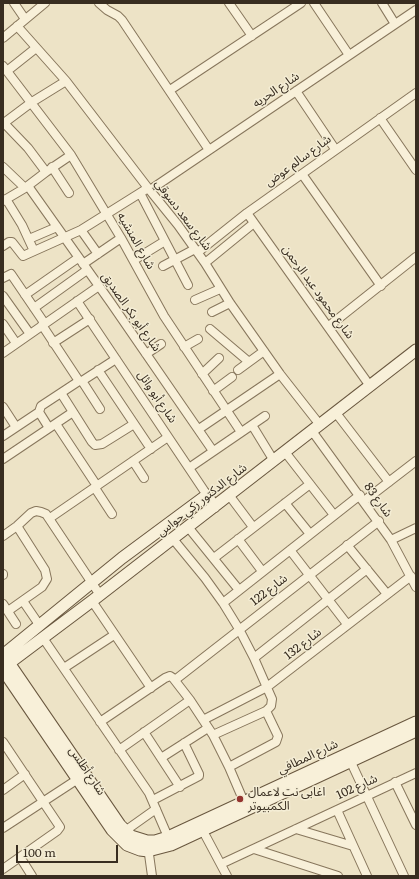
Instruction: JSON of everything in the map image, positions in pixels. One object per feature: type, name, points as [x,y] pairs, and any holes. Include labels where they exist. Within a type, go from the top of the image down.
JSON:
[{"type":"street","points":[[14,3],[25,19]]},
{"type":"street","points":[[3,38],[45,3]]},
{"type":"street","points":[[99,3],[122,20],[209,150]]},
{"type":"street","points":[[229,3],[252,36]]},
{"type":"street","points":[[170,90],[301,3]]},
{"type":"street","points":[[314,3],[349,55]]},
{"type":"street","points":[[382,3],[395,24]]},
{"type":"street","name":"شارع الحريه","points":[[34,251],[81,230],[140,193],[149,189],[416,10]]},
{"type":"street","name":"شارع سعد دسوقي","points":[[17,26],[66,81],[178,225],[205,263],[220,289],[316,428]]},
{"type":"street","points":[[5,68],[36,48]]},
{"type":"street","name":"شارع المنشيه","points":[[5,68],[71,155],[122,238],[157,304],[241,432]]},
{"type":"street","points":[[66,81],[32,102],[4,123],[69,193]]},
{"type":"street","points":[[296,91],[335,149]]},
{"type":"street","name":"شارع سالم عوض","points":[[163,266],[196,250],[335,149],[416,93]]},
{"type":"street","points":[[380,118],[416,170]]},
{"type":"street","points":[[3,245],[12,242],[23,256],[34,251],[29,239],[4,200],[27,187],[71,155]]},
{"type":"street","name":"شارع أبو بكر الصديق","points":[[3,167],[27,187],[57,227],[213,451]]},
{"type":"street","points":[[302,174],[381,286]]},
{"type":"street","points":[[140,193],[188,285]]},
{"type":"street","name":"شارع محمود عبد الرحمن","points":[[246,213],[329,326],[370,386]]},
{"type":"street","points":[[205,263],[254,222]]},
{"type":"street","points":[[29,239],[57,227]]},
{"type":"street","points":[[81,230],[98,254]]},
{"type":"street","points":[[25,295],[82,264],[122,238]]},
{"type":"street","points":[[134,260],[165,241]]},
{"type":"street","points":[[329,326],[416,257]]},
{"type":"street","points":[[34,308],[82,264]]},
{"type":"street","points":[[3,278],[11,274],[34,308],[53,343],[100,409]]},
{"type":"street","points":[[3,353],[99,286]]},
{"type":"street","points":[[195,300],[220,289]]},
{"type":"street","points":[[3,296],[30,334]]},
{"type":"street","name":"شارع أبو وائل","points":[[77,301],[214,507]]},
{"type":"street","points":[[212,312],[230,303]]},
{"type":"street","points":[[53,343],[90,319]]},
{"type":"street","points":[[3,324],[16,343]]},
{"type":"street","points":[[210,329],[250,362]]},
{"type":"street","points":[[184,347],[198,338]]},
{"type":"street","points":[[146,354],[161,344]]},
{"type":"street","name":"شارع الدكتور زكي حواس","points":[[4,661],[43,638],[96,598],[416,350]]},
{"type":"street","points":[[238,370],[264,351]]},
{"type":"street","points":[[202,374],[219,358]]},
{"type":"street","points":[[3,436],[39,412],[41,406],[116,359]]},
{"type":"street","points":[[98,370],[151,449]]},
{"type":"street","points":[[199,429],[280,374]]},
{"type":"street","points":[[213,391],[232,376]]},
{"type":"street","points":[[61,393],[92,442],[99,445],[134,424]]},
{"type":"street","points":[[3,408],[16,427]]},
{"type":"street","points":[[39,412],[53,426],[96,487],[112,514]]},
{"type":"street","points":[[3,459],[73,412]]},
{"type":"street","points":[[336,413],[389,482]]},
{"type":"street","points":[[189,468],[265,416]]},
{"type":"street","points":[[252,425],[274,461]]},
{"type":"street","name":"شارع 83","points":[[316,428],[391,540],[416,587]]},
{"type":"street","points":[[50,518],[168,437]]},
{"type":"street","points":[[285,452],[334,515]]},
{"type":"street","points":[[133,461],[144,478]]},
{"type":"street","points":[[223,603],[334,515],[389,482],[416,461]]},
{"type":"street","points":[[214,558],[310,484]]},
{"type":"street","name":"شارع الدكتور زكي حواس","points":[[4,661],[40,626],[122,558],[206,495]]},
{"type":"street","points":[[229,495],[254,528]]},
{"type":"street","points":[[286,503],[310,534]]},
{"type":"street","points":[[3,535],[17,526],[30,513],[36,511],[41,512],[50,518],[92,583],[96,598],[114,635],[151,688]]},
{"type":"street","name":"شارع 122","points":[[175,680],[379,521]]},
{"type":"street","points":[[8,611],[42,587],[45,584],[47,575],[17,526]]},
{"type":"street","points":[[188,527],[239,590]]},
{"type":"street","points":[[391,540],[416,528]]},
{"type":"street","points":[[172,539],[205,578],[223,603],[254,658],[272,699],[269,709],[266,711],[212,735]]},
{"type":"street","points":[[238,539],[262,571]]},
{"type":"street","points":[[348,545],[387,594]]},
{"type":"street","points":[[290,550],[347,624]]},
{"type":"street","name":"شارع 132","points":[[203,720],[267,687],[387,594],[416,564]]},
{"type":"street","points":[[254,658],[367,569]]},
{"type":"street","points":[[23,601],[40,626]]},
{"type":"street","points":[[3,604],[16,624]]},
{"type":"street","points":[[64,668],[114,635]]},
{"type":"street","points":[[43,638],[153,800],[170,841]]},
{"type":"street","name":"شارع أطلس","points":[[4,661],[120,839],[126,845],[135,849],[148,846],[155,841],[170,841]]},
{"type":"street","points":[[100,722],[170,676],[175,680],[190,700],[208,728],[229,767],[244,802]]},
{"type":"street","points":[[119,750],[190,700]]},
{"type":"street","points":[[229,767],[276,742],[278,736],[266,711]]},
{"type":"street","name":"شارع المطافي","points":[[170,841],[203,831],[349,758],[416,722]]},
{"type":"street","points":[[161,758],[208,728]]},
{"type":"street","name":"شارع المطافي","points":[[170,841],[244,802],[416,731]]},
{"type":"street","points":[[144,732],[180,787]]},
{"type":"street","points":[[3,742],[59,825],[59,829],[3,869]]},
{"type":"street","points":[[153,800],[198,777],[199,775],[184,743]]},
{"type":"street","points":[[349,758],[404,876]]},
{"type":"street","name":"شارع 102","points":[[221,864],[416,773]]},
{"type":"street","points":[[3,790],[25,774]]},
{"type":"street","points":[[3,828],[81,777]]},
{"type":"street","name":"شارع أطلس","points":[[81,777],[125,831],[148,846]]},
{"type":"street","points":[[395,782],[416,825]]},
{"type":"street","points":[[125,831],[156,809]]},
{"type":"street","points":[[337,810],[365,874]]},
{"type":"street","points":[[296,829],[353,846]]},
{"type":"street","points":[[203,831],[221,864],[229,875]]},
{"type":"street","points":[[148,846],[152,876]]},
{"type":"street","points":[[254,849],[338,876]]},
{"type":"street","points":[[20,857],[32,876]]},
{"type":"place","name":"اغابى نت لاعمال الكمبيوتر","points":[[240,799]]}]
